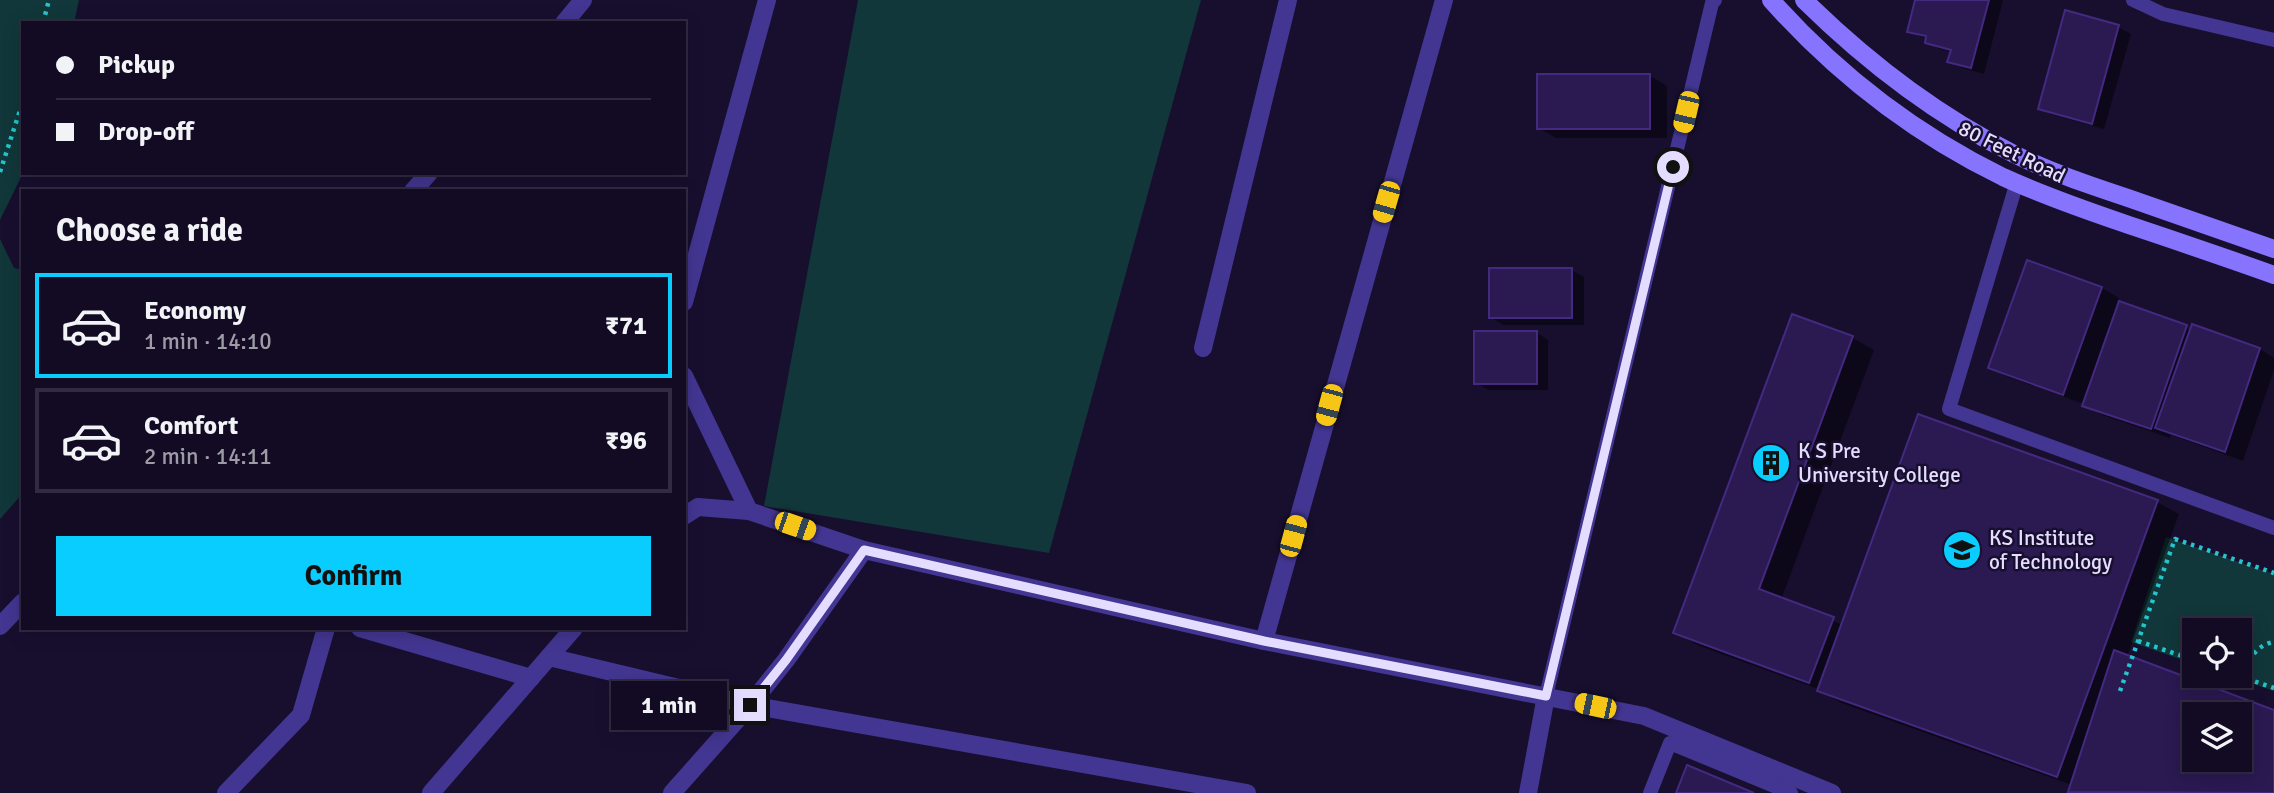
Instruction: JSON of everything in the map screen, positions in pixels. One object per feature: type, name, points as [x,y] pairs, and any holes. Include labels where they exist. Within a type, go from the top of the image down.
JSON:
[{"type":"main road","name":"80 Feet Road","points":[[1771,0],[1822,54],[1864,89],[1909,122],[1956,151],[2056,199],[2274,275]]},
{"type":"main road","name":"80 Feet Road","points":[[1804,0],[1880,69],[1968,130],[2065,176],[2274,249]]},
{"type":"street","points":[[566,21],[583,0]]},
{"type":"street","points":[[686,295],[767,0]]},
{"type":"street","points":[[1203,348],[1288,0]]},
{"type":"street","points":[[1264,641],[1444,0]]},
{"type":"street","points":[[415,189],[427,175]]},
{"type":"street","points":[[686,380],[749,511]]},
{"type":"street","points":[[686,515],[698,507],[749,511],[864,550],[1264,641],[1644,716],[1832,793]]},
{"type":"street","points":[[672,793],[786,660],[864,550]]},
{"type":"street","points":[[0,626],[21,604]]},
{"type":"street","points":[[226,793],[301,715],[325,630]]},
{"type":"street","points":[[367,630],[531,678]]},
{"type":"street","points":[[431,793],[572,630]]},
{"type":"street","points":[[549,657],[750,705],[1241,792]]},
{"type":"street","points":[[1528,793],[1546,696]]},
{"type":"lane","points":[[1546,696],[1715,0]]},
{"type":"lane","points":[[2133,0],[2164,15],[2274,40]]},
{"type":"lane","points":[[2017,182],[1948,409],[2274,528]]},
{"type":"lane","points":[[1650,793],[1670,743],[1790,793]]},
{"type":"path","points":[[44,21],[49,0]]},
{"type":"path","points":[[0,172],[21,107]]},
{"type":"path","points":[[2120,691],[2175,539],[2274,573]]},
{"type":"path","points":[[2138,641],[2182,656]]},
{"type":"path","points":[[2252,655],[2269,642],[2274,642]]},
{"type":"path","points":[[2252,680],[2274,688]]},
{"type":"green space","points":[[0,0],[79,0],[74,21],[21,21],[22,175],[0,220]]},
{"type":"green space","points":[[858,0],[1201,0],[1049,553],[764,506]]},
{"type":"green space","points":[[0,239],[14,268],[21,270],[21,495],[0,519]]},
{"type":"green space","points":[[2166,537],[2274,574],[2274,691],[2252,684],[2252,618],[2182,618],[2182,660],[2131,642]]},
{"type":"building","points":[[1915,0],[1989,0],[1971,68],[1947,62],[1951,50],[1925,43],[1926,36],[1907,32]]},
{"type":"building","points":[[2065,10],[2119,25],[2092,124],[2038,109]]},
{"type":"building","points":[[1537,74],[1650,74],[1650,129],[1537,129]]},
{"type":"building","points":[[2027,260],[2102,287],[2063,395],[1988,368]]},
{"type":"building","points":[[1489,268],[1572,268],[1572,318],[1489,318]]},
{"type":"building","points":[[2119,301],[2187,325],[2151,429],[2082,406]]},
{"type":"building","name":"K S Pre University College","points":[[1792,314],[1853,336],[1759,589],[1834,617],[1809,683],[1673,633]]},
{"type":"building","points":[[2192,324],[2260,348],[2225,452],[2155,428]]},
{"type":"building","points":[[1474,331],[1537,331],[1537,384],[1474,384]]},
{"type":"building","points":[[1918,414],[2158,500],[2057,777],[1817,691]]},
{"type":"building","points":[[2114,650],[2182,676],[2182,688],[2215,688],[2274,710],[2274,793],[2068,792]]},
{"type":"building","points":[[1687,765],[1754,793],[1676,793]]},
{"type":"place","name":"K S Pre University College","points":[[1771,463]]},
{"type":"place","name":"KS Institute of Technology","points":[[1962,550]]},
{"type":"route","points":[[750,705],[786,660],[864,550],[1264,641],[1546,696],[1673,167]]}]
